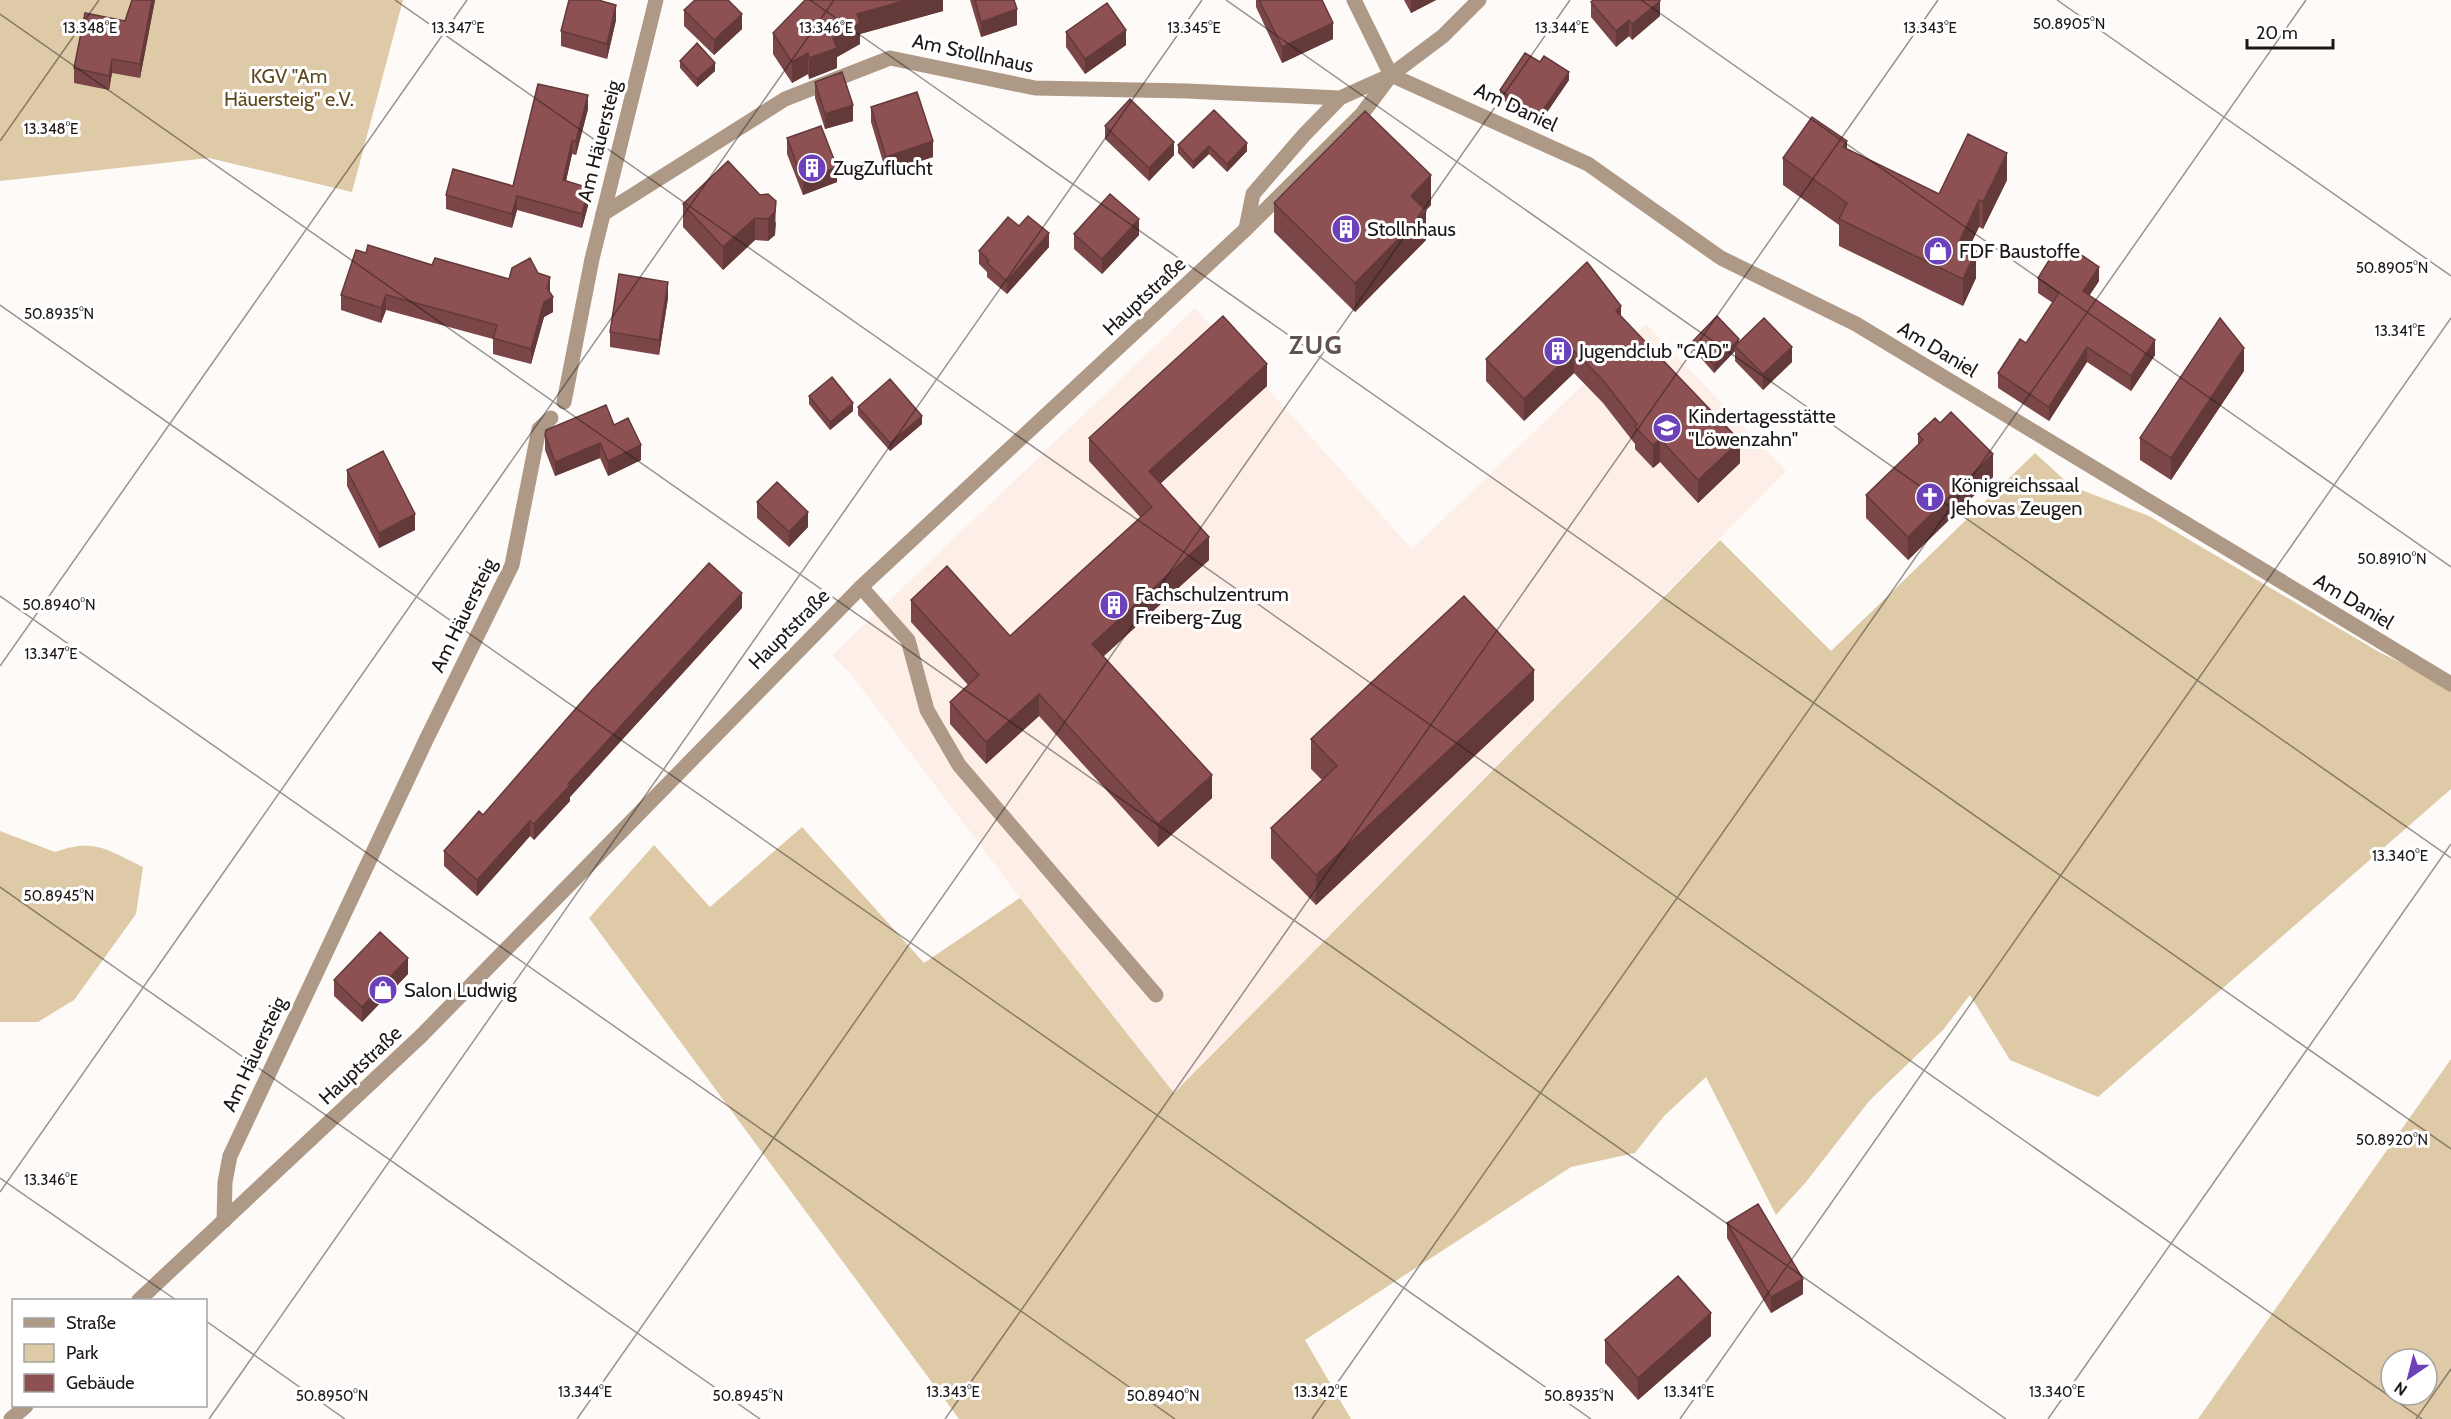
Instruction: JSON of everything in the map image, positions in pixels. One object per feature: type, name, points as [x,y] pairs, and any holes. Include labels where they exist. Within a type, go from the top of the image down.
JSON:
[{"type":"street","name":"Am Häuersteig","points":[[224,1221],[225,1182],[230,1156],[427,738],[512,565],[539,429],[564,402],[603,214],[656,0]]},
{"type":"street","points":[[1246,229],[1253,195],[1277,164],[1340,98],[1391,75],[1354,0]]},
{"type":"street","name":"Hauptstraße","points":[[141,1299],[421,1036],[861,587],[1246,229],[1362,114],[1391,75],[1443,36],[1479,0]]},
{"type":"street","name":"Am Stollnhaus","points":[[603,214],[785,99],[890,58],[1035,88],[1187,91],[1340,98]]},
{"type":"street","name":"Am Daniel","points":[[1391,75],[1588,164],[1721,258],[1856,324],[2451,684]]},
{"type":"street","points":[[861,587],[908,640],[927,710],[959,765],[1156,995]]},
{"type":"street","points":[[11,1419],[25,1407]]},
{"type":"shaded area","points":[[1195,308],[1412,549],[1646,324],[1786,471],[1174,1093],[1020,898],[851,674],[832,655]]},
{"type":"green space","name":"KGV \"Am Häuersteig\" e.V.","points":[[0,0],[403,0],[352,192],[209,158],[0,181]]},
{"type":"green space","points":[[2035,453],[2071,486],[2149,516],[2379,652],[2451,687],[2451,789],[2098,1097],[2010,1060],[1970,995],[1943,1030],[1870,1100],[1806,1182],[1776,1215],[1706,1077],[1664,1116],[1635,1153],[1571,1167],[1305,1340],[1351,1419],[959,1419],[589,918],[654,845],[710,907],[802,827],[924,963],[1020,898],[1174,1093],[1720,540],[1831,651]]},
{"type":"green space","points":[[0,831],[55,852],[81,846],[100,848],[143,867],[136,914],[74,1000],[38,1022],[0,1022]]},
{"type":"green space","points":[[2451,1059],[2451,1419],[2198,1419]]},
{"type":"building","points":[[132,0],[152,0],[140,64],[112,59],[109,76],[74,68],[85,13],[125,21]]},
{"type":"building","points":[[569,0],[598,0],[616,5],[607,44],[561,31]]},
{"type":"building","points":[[695,0],[728,0],[742,14],[714,40],[684,10]]},
{"type":"building","points":[[805,0],[907,0],[857,14],[860,23],[833,38],[837,48],[809,58],[808,53],[792,62],[773,33]]},
{"type":"building","points":[[975,0],[1014,0],[1017,9],[981,22]]},
{"type":"building","points":[[1259,0],[1322,0],[1333,23],[1282,47]]},
{"type":"building","points":[[1593,0],[1660,1],[1632,24],[1629,20],[1616,31],[1591,2]]},
{"type":"building","points":[[1107,3],[1126,30],[1085,59],[1066,32]]},
{"type":"building","points":[[697,43],[715,63],[697,79],[680,61]]},
{"type":"building","points":[[1525,53],[1540,62],[1544,56],[1569,72],[1539,116],[1500,90]]},
{"type":"building","points":[[842,72],[853,105],[825,114],[815,82]]},
{"type":"building","points":[[538,84],[588,95],[576,141],[572,141],[563,180],[589,188],[582,214],[517,196],[512,214],[446,195],[453,169],[513,186]]},
{"type":"building","points":[[917,92],[933,141],[886,157],[871,107]]},
{"type":"building","points":[[1130,99],[1174,142],[1149,168],[1105,126]]},
{"type":"building","points":[[1214,110],[1247,143],[1227,164],[1209,146],[1193,162],[1178,145]]},
{"type":"building","name":"Stollnhaus","points":[[1365,111],[1431,175],[1411,196],[1426,211],[1355,283],[1274,203]]},
{"type":"building","points":[[1812,117],[1847,141],[1843,147],[1939,194],[1968,134],[2007,153],[1983,202],[1979,200],[1959,242],[1976,251],[1963,279],[1839,219],[1847,203],[1783,158]]},
{"type":"building","points":[[821,126],[837,167],[803,180],[787,138]]},
{"type":"building","points":[[728,161],[760,195],[768,194],[776,201],[775,212],[768,219],[755,218],[723,247],[683,204]]},
{"type":"building","points":[[1110,194],[1139,219],[1102,259],[1074,234]]},
{"type":"building","points":[[1028,216],[1049,233],[1007,281],[987,263],[989,260],[979,251],[1008,217],[1019,226]]},
{"type":"building","points":[[2061,241],[2099,267],[2083,291],[2155,340],[2131,376],[2087,347],[2049,407],[1998,373],[2020,339],[2026,343],[2059,293],[2038,278]]},
{"type":"building","points":[[368,245],[432,265],[435,258],[509,279],[512,268],[530,258],[538,273],[550,277],[547,288],[553,297],[544,302],[531,349],[493,338],[497,325],[386,295],[381,308],[341,295],[356,250],[366,253]]},
{"type":"building","points":[[1587,262],[1621,306],[1616,311],[1740,441],[1698,480],[1660,439],[1653,445],[1635,427],[1637,424],[1603,380],[1574,351],[1524,399],[1486,359]]},
{"type":"building","points":[[619,274],[668,282],[659,340],[610,332]]},
{"type":"building","name":"Fachschulzentrum Freiberg-Zug","points":[[1223,316],[1267,364],[1149,471],[1209,537],[1092,644],[1212,775],[1158,824],[1039,694],[986,742],[950,702],[979,675],[911,600],[947,566],[1010,636],[1152,507],[1089,438]]},
{"type":"building","points":[[1717,316],[1739,339],[1714,365],[1693,341]]},
{"type":"building","points":[[1764,318],[1792,347],[1763,374],[1735,346]]},
{"type":"building","points":[[2220,318],[2244,348],[2171,458],[2140,438]]},
{"type":"building","points":[[832,377],[853,403],[830,422],[809,396]]},
{"type":"building","points":[[890,379],[922,416],[890,443],[858,407]]},
{"type":"building","points":[[606,405],[614,425],[628,418],[641,445],[608,461],[600,443],[555,462],[545,435],[546,430]]},
{"type":"building","name":"Königreichssaal Jehovas Zeugen","points":[[1951,412],[1993,454],[1908,537],[1866,495],[1923,440],[1918,434],[1935,418],[1940,423]]},
{"type":"building","points":[[383,451],[415,514],[379,533],[347,470]]},
{"type":"building","points":[[777,482],[808,512],[789,532],[757,502]]},
{"type":"building","points":[[709,563],[742,593],[534,824],[530,821],[477,880],[444,851],[479,811],[483,815],[592,690]]},
{"type":"building","points":[[1464,596],[1534,670],[1316,875],[1271,828],[1337,766],[1311,739]]},
{"type":"building","points":[[380,932],[408,958],[362,1007],[334,980]]},
{"type":"building","points":[[1758,1204],[1803,1279],[1771,1297],[1727,1223]]},
{"type":"building","points":[[1678,1276],[1711,1313],[1638,1378],[1605,1340]]},
{"type":"place","name":"ZugZuflucht","points":[[812,168]]},
{"type":"place","name":"Stollnhaus","points":[[1346,229]]},
{"type":"place","name":"FDF Baustoffe","points":[[1938,251]]},
{"type":"place","name":"Jugendclub \"CAD\"","points":[[1558,351]]},
{"type":"place","name":"Kindertagesstätte \"Löwenzahn\"","points":[[1667,428]]},
{"type":"place","name":"Königreichssaal Jehovas Zeugen","points":[[1930,497]]},
{"type":"place","name":"Fachschulzentrum Freiberg-Zug","points":[[1114,605]]},
{"type":"place","name":"Salon Ludwig","points":[[383,990]]},
{"type":"district","name":"ZUG","points":[[1316,345]]}]
